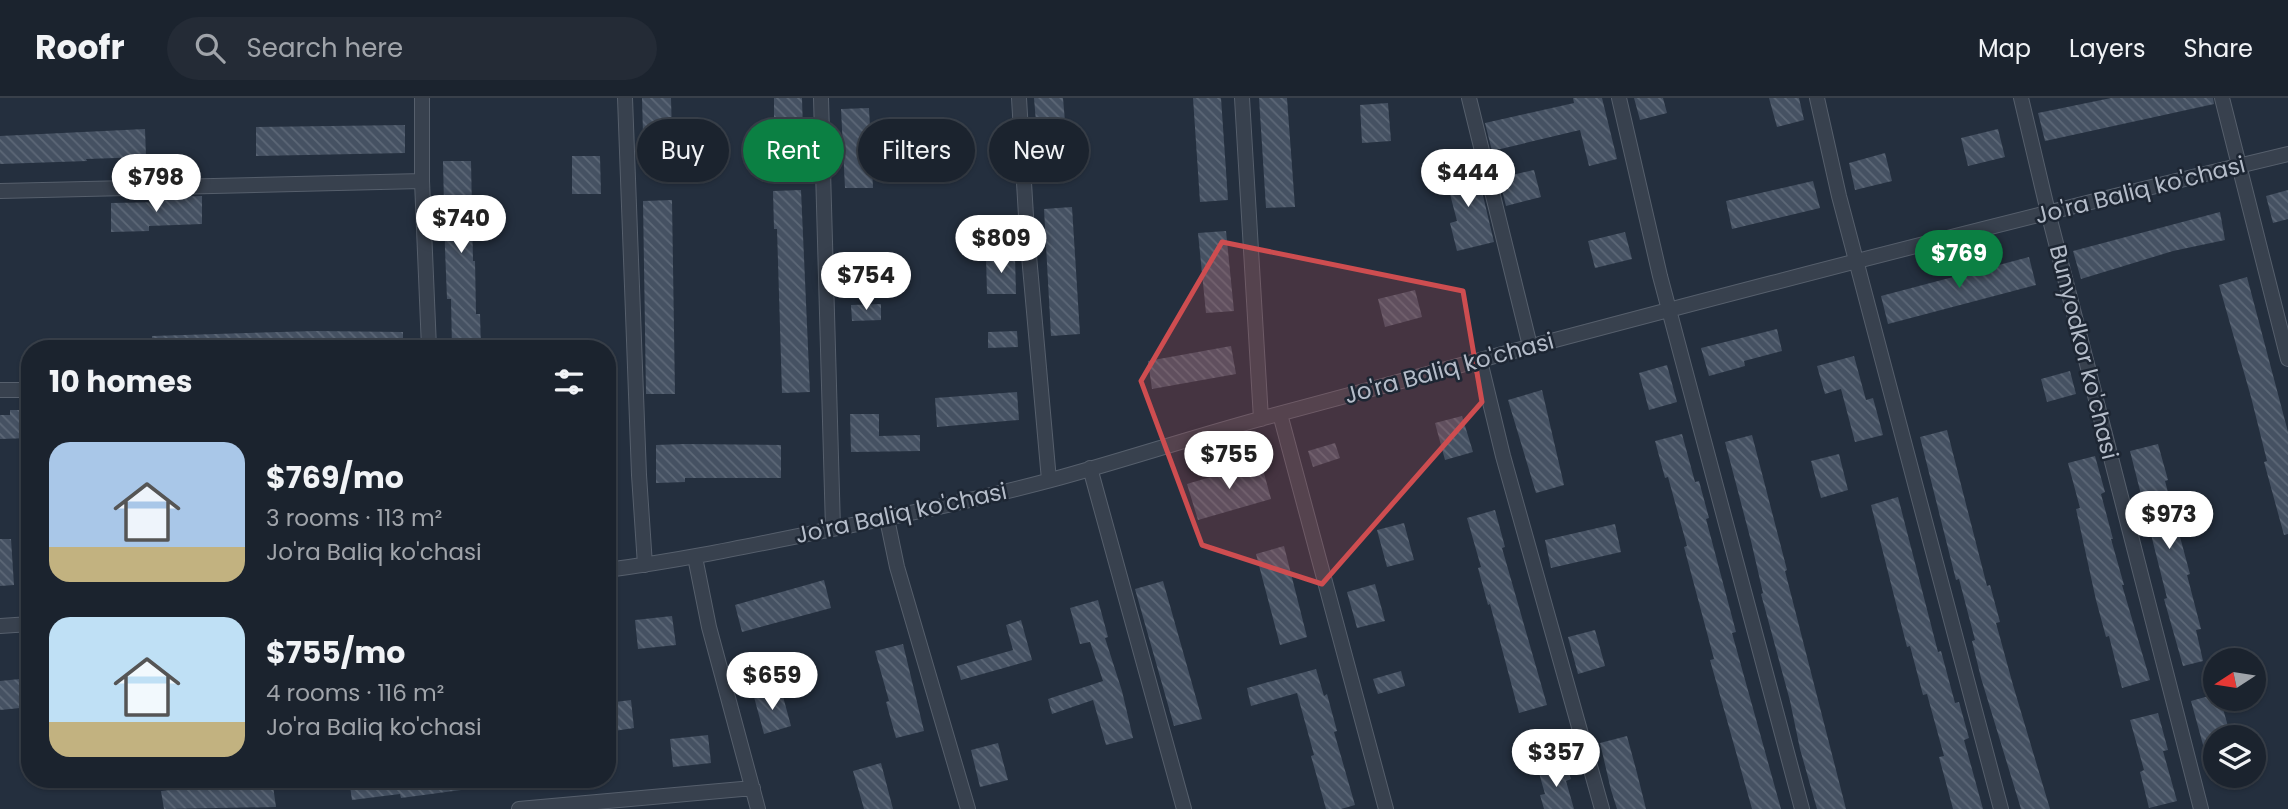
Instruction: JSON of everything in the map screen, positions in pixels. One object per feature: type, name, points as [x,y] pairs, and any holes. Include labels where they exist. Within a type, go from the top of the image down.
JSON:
[{"type":"street","points":[[422,98],[422,181],[429,340]]},
{"type":"street","points":[[625,98],[639,475],[645,565]]},
{"type":"street","points":[[821,98],[833,529]]},
{"type":"street","points":[[1019,98],[1027,233],[1049,480]]},
{"type":"street","points":[[1242,98],[1261,419]]},
{"type":"street","points":[[1469,98],[1530,346]]},
{"type":"street","points":[[1619,98],[1670,308],[1802,809]]},
{"type":"street","points":[[1817,98],[1857,261],[2001,809]]},
{"type":"street","name":"Bunyodkor ko'chasi","points":[[2021,98],[2202,809]]},
{"type":"street","points":[[2222,98],[2288,359]]},
{"type":"street","name":"Jo'ra Baliq ko'chasi","points":[[616,569],[695,557],[887,519],[1049,480],[1261,419],[1670,308],[2288,154]]},
{"type":"street","points":[[0,191],[422,181]]},
{"type":"street","points":[[1480,361],[1503,456],[1602,809]]},
{"type":"street","points":[[0,390],[21,390]]},
{"type":"street","points":[[1280,414],[1386,809]]},
{"type":"street","points":[[1090,468],[1184,809]]},
{"type":"street","points":[[887,519],[897,567],[968,809]]},
{"type":"street","points":[[695,557],[709,627],[758,809]]},
{"type":"street","points":[[0,626],[21,625]]},
{"type":"street","points":[[519,809],[752,788]]},
{"type":"highlighted area","points":[[1222,242],[1463,291],[1482,402],[1322,584],[1202,545],[1141,381]]},
{"type":"building","points":[[642,98],[671,98],[672,119],[643,119]]},
{"type":"building","points":[[774,98],[802,98],[803,119],[774,119]]},
{"type":"building","points":[[1034,98],[1063,98],[1065,119],[1036,119]]},
{"type":"building","points":[[1193,98],[1221,98],[1228,200],[1200,202]]},
{"type":"building","points":[[1259,98],[1287,98],[1295,207],[1266,208]]},
{"type":"building","points":[[1573,98],[1602,98],[1617,159],[1589,166],[1580,130],[1492,151],[1485,123],[1574,103]]},
{"type":"building","points":[[1634,98],[1663,98],[1667,113],[1640,120]]},
{"type":"building","points":[[1769,98],[1799,98],[1804,120],[1777,127]]},
{"type":"building","points":[[2111,98],[2213,98],[2214,104],[2045,141],[2038,113]]},
{"type":"building","points":[[1388,103],[1391,141],[1362,143],[1360,105]]},
{"type":"building","points":[[869,108],[870,119],[858,119],[858,182],[873,182],[873,188],[845,188],[844,119],[842,119],[841,109]]},
{"type":"building","points":[[405,125],[405,153],[256,156],[256,127]]},
{"type":"building","points":[[145,129],[146,157],[0,164],[0,136]]},
{"type":"building","points":[[1998,129],[2005,157],[1968,166],[1961,138]]},
{"type":"building","points":[[1885,153],[1892,181],[1855,190],[1849,163]]},
{"type":"building","points":[[572,156],[600,156],[601,194],[572,194]]},
{"type":"building","points":[[443,161],[471,161],[473,261],[476,314],[480,314],[481,340],[452,340],[451,299],[447,299]]},
{"type":"building","points":[[1472,163],[1477,184],[1480,183],[1494,242],[1457,251],[1450,223],[1457,221],[1444,171]]},
{"type":"building","points":[[1534,170],[1541,197],[1506,206],[1499,178]]},
{"type":"building","points":[[1813,181],[1820,208],[1732,229],[1726,201]]},
{"type":"building","points":[[801,190],[810,392],[782,393],[777,229],[774,229],[773,191]]},
{"type":"building","points":[[2288,190],[2288,219],[2273,223],[2266,196]]},
{"type":"building","points":[[202,196],[202,224],[149,226],[149,231],[111,232],[111,203],[164,202],[164,197]]},
{"type":"building","points":[[672,200],[675,394],[646,394],[643,201]]},
{"type":"building","points":[[1072,207],[1080,334],[1051,336],[1044,209]]},
{"type":"building","points":[[2220,212],[2225,240],[2173,251],[2081,279],[2073,251]]},
{"type":"building","points":[[1226,231],[1234,311],[1206,313],[1198,233]]},
{"type":"building","points":[[1625,232],[1632,259],[1595,268],[1588,241]]},
{"type":"building","points":[[986,256],[1015,256],[1016,294],[987,294]]},
{"type":"building","points":[[2029,257],[2036,285],[1888,324],[1881,296]]},
{"type":"building","points":[[2247,277],[2288,432],[2288,534],[2284,535],[2264,462],[2267,461],[2251,397],[2219,285]]},
{"type":"building","points":[[1415,290],[1422,317],[1385,327],[1378,299]]},
{"type":"building","points":[[881,304],[881,320],[852,321],[851,305]]},
{"type":"building","points":[[1777,329],[1782,351],[1744,361],[1745,366],[1709,376],[1701,348]]},
{"type":"building","points":[[315,331],[403,332],[403,340],[152,340],[152,336]]},
{"type":"building","points":[[1017,331],[1018,347],[988,348],[988,332]]},
{"type":"building","points":[[1231,346],[1236,374],[1152,389],[1148,361]]},
{"type":"building","points":[[1854,356],[1866,400],[1873,398],[1883,435],[1855,442],[1841,389],[1825,394],[1817,366]]},
{"type":"building","points":[[1667,365],[1677,402],[1649,410],[1639,373]]},
{"type":"building","points":[[2070,371],[2076,394],[2047,402],[2041,379]]},
{"type":"building","points":[[1542,390],[1564,485],[1536,493],[1508,400]]},
{"type":"building","points":[[1017,392],[1019,420],[937,427],[935,398]]},
{"type":"building","points":[[10,410],[21,410],[21,438],[0,439],[0,415],[10,415]]},
{"type":"building","points":[[850,414],[879,414],[879,436],[920,435],[920,451],[851,452]]},
{"type":"building","points":[[1462,416],[1473,452],[1445,460],[1435,423]]},
{"type":"building","points":[[1947,430],[1987,586],[1990,585],[2000,622],[1996,623],[2050,809],[2021,809],[1981,678],[1972,641],[1975,640],[1959,579],[1956,580],[1920,437]]},
{"type":"building","points":[[1682,434],[1695,482],[1699,481],[1709,518],[1706,519],[1736,632],[1732,633],[1781,809],[1752,809],[1710,660],[1714,659],[1684,547],[1687,546],[1655,441]]},
{"type":"building","points":[[1752,435],[1846,809],[1817,809],[1761,594],[1763,593],[1751,541],[1725,442]]},
{"type":"building","points":[[1335,443],[1340,458],[1313,467],[1308,451]]},
{"type":"building","points":[[2158,444],[2190,574],[2187,575],[2201,629],[2196,630],[2203,661],[2183,666],[2164,599],[2167,598],[2130,451]]},
{"type":"building","points":[[656,445],[781,445],[781,478],[685,478],[685,482],[656,483]]},
{"type":"building","points":[[1839,454],[1848,490],[1821,498],[1811,461]]},
{"type":"building","points":[[2095,456],[2105,492],[2101,494],[2122,585],[2150,680],[2122,688],[2109,636],[2106,637],[2096,600],[2076,509],[2080,508],[2068,463]]},
{"type":"building","points":[[1261,462],[1271,499],[1198,520],[1187,484]]},
{"type":"building","points":[[1898,497],[1938,652],[1941,651],[1955,703],[1959,702],[1969,738],[1964,740],[1983,809],[1953,809],[1939,757],[1944,756],[1927,694],[1923,695],[1910,646],[1907,647],[1871,505]]},
{"type":"building","points":[[1495,510],[1505,547],[1502,548],[1547,705],[1519,713],[1478,568],[1481,567],[1467,518]]},
{"type":"building","points":[[1404,523],[1414,560],[1387,567],[1377,530]]},
{"type":"building","points":[[1615,524],[1621,552],[1551,568],[1545,540]]},
{"type":"building","points":[[0,539],[11,539],[14,585],[0,586]]},
{"type":"building","points":[[1284,546],[1307,637],[1280,645],[1256,554]]},
{"type":"building","points":[[824,580],[831,608],[742,632],[735,605]]},
{"type":"building","points":[[1163,581],[1202,719],[1174,726],[1135,589]]},
{"type":"building","points":[[1375,584],[1385,621],[1357,628],[1347,592]]},
{"type":"building","points":[[1098,600],[1108,637],[1105,638],[1133,738],[1106,745],[1093,700],[1052,714],[1048,699],[1103,681],[1090,642],[1080,644],[1070,608]]},
{"type":"building","points":[[672,616],[676,645],[638,649],[635,620]]},
{"type":"building","points":[[1021,620],[1032,660],[961,680],[957,666],[1013,650],[1006,625]]},
{"type":"building","points":[[1595,630],[1605,666],[1578,674],[1568,637]]},
{"type":"building","points":[[903,644],[924,731],[896,738],[875,651]]},
{"type":"building","points":[[1316,669],[1324,696],[1327,694],[1337,731],[1334,732],[1355,805],[1341,809],[1326,809],[1297,693],[1251,706],[1247,688]]},
{"type":"building","points":[[1401,671],[1405,686],[1378,694],[1373,679]]},
{"type":"building","points":[[21,679],[21,708],[0,710],[0,681]]},
{"type":"building","points":[[781,689],[791,726],[764,734],[754,697]]},
{"type":"building","points":[[2203,698],[2203,711],[2224,711],[2228,725],[2203,725],[2203,745],[2191,701]]},
{"type":"building","points":[[631,700],[634,728],[616,731],[616,702]]},
{"type":"building","points":[[2158,713],[2168,750],[2163,751],[2177,801],[2149,808],[2140,772],[2144,770],[2130,720]]},
{"type":"building","points":[[708,735],[711,763],[673,767],[670,739]]},
{"type":"building","points":[[1627,736],[1646,809],[1617,809],[1611,790],[1600,743]]},
{"type":"building","points":[[998,743],[1008,780],[980,787],[971,750]]},
{"type":"building","points":[[881,763],[893,809],[864,809],[853,771]]},
{"type":"building","points":[[1566,764],[1571,779],[1566,781],[1574,809],[1544,809],[1540,795],[1545,794],[1539,773]]},
{"type":"building","points":[[189,788],[273,788],[276,807],[164,809],[161,791]]},
{"type":"building","points":[[350,788],[476,788],[401,798],[400,794],[352,800]]}]
